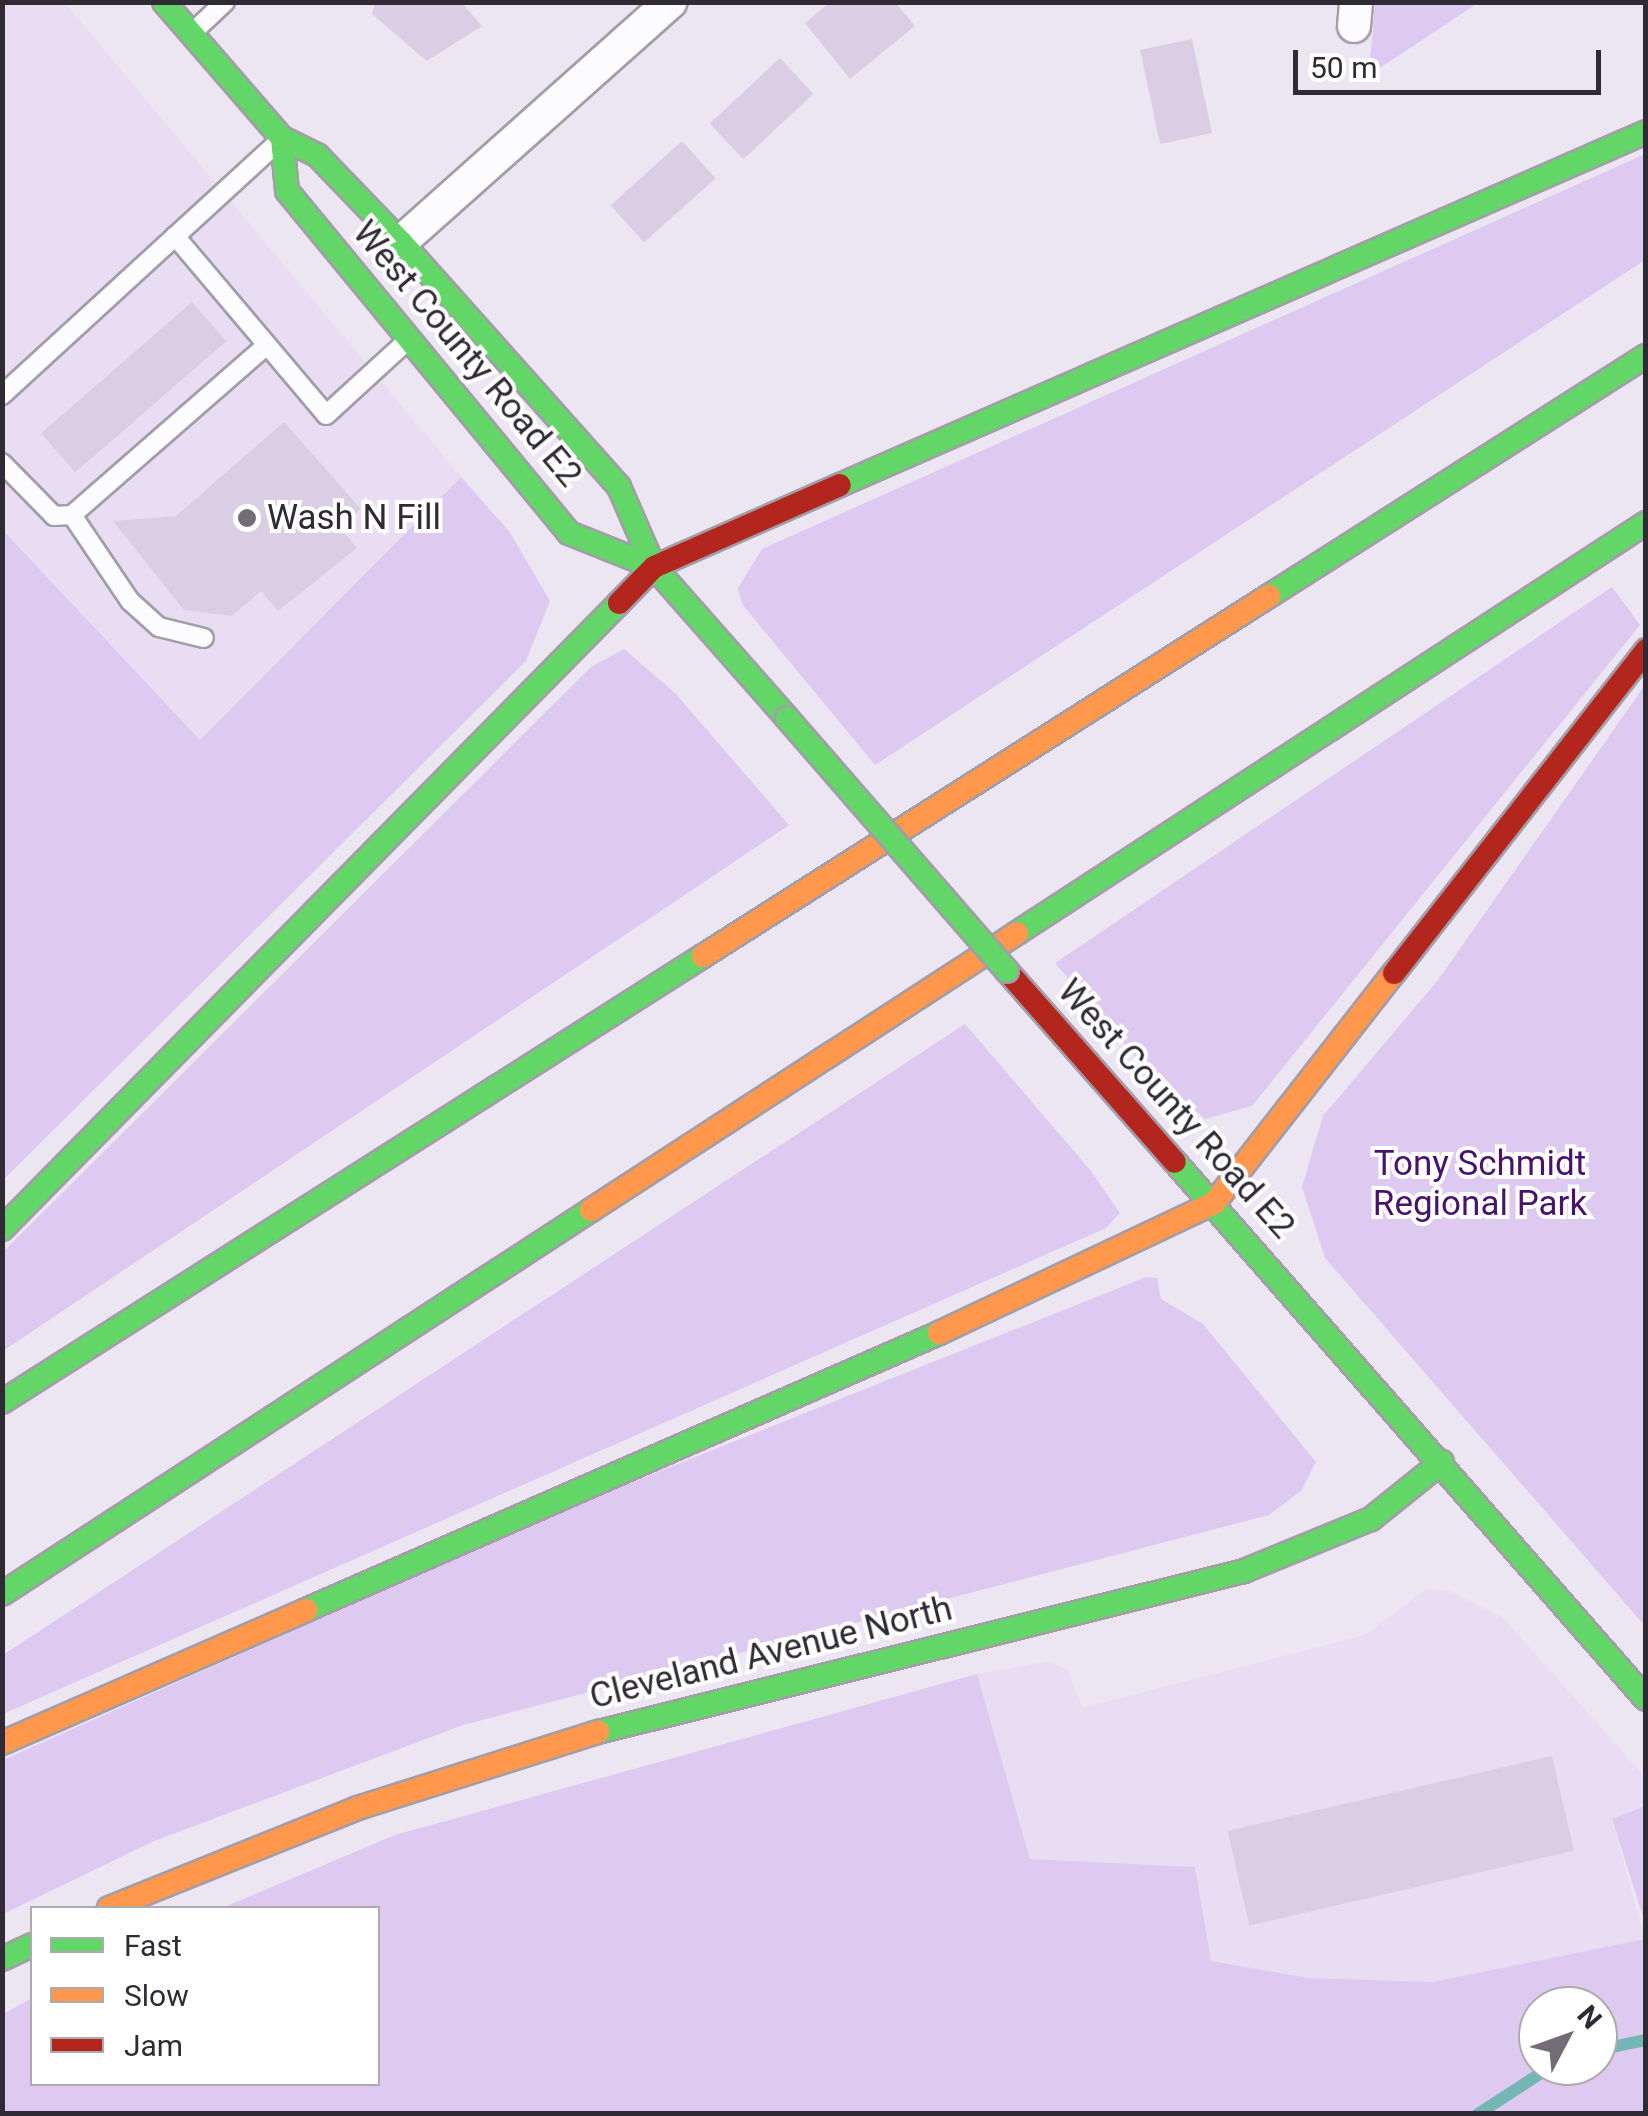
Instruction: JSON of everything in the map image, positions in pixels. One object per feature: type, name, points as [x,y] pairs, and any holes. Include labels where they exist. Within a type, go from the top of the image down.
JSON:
[{"type":"main road","name":"West County Road E2","points":[[164,2],[282,138],[316,155],[400,242],[619,487],[654,567],[1646,1699]]},
{"type":"main road","points":[[2,1228],[654,567],[1646,132]]},
{"type":"main road","name":"West County Road E2","points":[[282,138],[288,191],[569,532],[654,567]]},
{"type":"main road","points":[[2,1402],[1646,356]]},
{"type":"main road","points":[[2,1594],[1646,523]]},
{"type":"main road","points":[[2,1743],[1136,1247],[1214,1203],[1646,650]]},
{"type":"main road","name":"Cleveland Avenue North","points":[[113,1906],[358,1808],[609,1729],[1244,1572],[1371,1519],[1442,1462]]},
{"type":"main road","points":[[2,1959],[30,1946]]},
{"type":"street","points":[[400,242],[670,2]]},
{"type":"lane","points":[[191,34],[226,2]]},
{"type":"lane","points":[[2,395],[282,138]]},
{"type":"lane","points":[[175,236],[326,415],[411,337]]},
{"type":"lane","points":[[2,463],[54,516],[72,515],[266,346]]},
{"type":"lane","points":[[72,515],[130,601],[159,627],[204,638]]},
{"type":"shaded area","points":[[3,3],[65,3],[461,477],[200,740],[3,529]]},
{"type":"shaded area","points":[[1426,1589],[1448,1590],[1502,1617],[1645,1777],[1645,1806],[1612,1820],[1645,1939],[1432,1982],[1309,1978],[1210,1961],[1195,1867],[1030,1859],[977,1674],[1050,1661],[1068,1670],[1082,1708],[1365,1635]]},
{"type":"green space","points":[[1375,2],[1478,3],[1369,75]]},
{"type":"green space","points":[[1645,154],[1645,260],[875,765],[742,604],[738,588],[762,549]]},
{"type":"green space","points":[[461,477],[509,531],[550,601],[526,661],[3,1180],[2,529],[200,740]]},
{"type":"green space","points":[[1612,587],[1640,625],[1252,1106],[1205,1119],[1140,1062],[1055,963]]},
{"type":"green space","points":[[624,649],[675,693],[789,825],[3,1351],[3,1252],[591,667]]},
{"type":"green space","name":"Tony Schmidt Regional Park","points":[[1645,685],[1645,1626],[1325,1258],[1302,1187],[1323,1116],[1438,980]]},
{"type":"green space","points":[[965,1024],[1091,1171],[1120,1213],[1106,1228],[3,1714],[3,1655]]},
{"type":"green space","points":[[1146,1277],[1157,1278],[1161,1299],[1203,1324],[1316,1462],[1302,1490],[1269,1515],[463,1725],[152,1842],[3,1914],[3,1760],[580,1503]]},
{"type":"green space","points":[[977,1674],[1030,1859],[1195,1867],[1211,1961],[1309,1978],[1432,1982],[1645,1939],[1645,2113],[3,2113],[3,2014],[30,1999],[30,2086],[380,2086],[380,1906],[227,1906],[395,1835]]},
{"type":"green space","points":[[1645,1806],[1645,1923],[1612,1819]]},
{"type":"building","points":[[375,2],[461,2],[482,26],[427,61],[372,14]]},
{"type":"building","points":[[830,2],[895,2],[915,26],[850,79],[805,23]]},
{"type":"building","points":[[1192,39],[1212,133],[1160,144],[1140,50]]},
{"type":"building","points":[[780,58],[813,94],[743,159],[710,123]]},
{"type":"building","points":[[682,141],[715,178],[644,242],[611,205]]},
{"type":"building","points":[[192,302],[226,341],[75,472],[41,433]]},
{"type":"building","name":"Wash N Fill","points":[[284,422],[361,509],[339,527],[357,548],[278,611],[261,591],[232,616],[184,610],[113,521],[176,516]]},
{"type":"building","points":[[1552,1756],[1574,1851],[1249,1925],[1228,1831]]},
{"type":"waterway","points":[[1618,2046],[1646,2040]]},
{"type":"waterway","points":[[1478,2114],[1521,2086]]},
{"type":"traffic: fast","points":[[164,2],[282,138],[317,155],[401,242],[619,487],[654,567],[787,718]]},
{"type":"traffic: fast","points":[[840,485],[1646,132]]},
{"type":"traffic: fast","points":[[282,138],[287,191],[569,533],[654,567]]},
{"type":"traffic: fast","points":[[1269,596],[1646,356]]},
{"type":"traffic: fast","points":[[1017,933],[1646,523]]},
{"type":"traffic: fast","points":[[2,1229],[619,603]]},
{"type":"traffic: fast","points":[[787,718],[1007,971]]},
{"type":"traffic: fast","points":[[2,1402],[703,956]]},
{"type":"traffic: fast","points":[[1175,1162],[1646,1699]]},
{"type":"traffic: fast","points":[[2,1594],[591,1210]]},
{"type":"traffic: fast","points":[[306,1610],[939,1333]]},
{"type":"traffic: fast","points":[[598,1732],[1244,1571],[1371,1519],[1442,1462]]},
{"type":"traffic: fast","points":[[2,1959],[30,1946]]},
{"type":"traffic: slow","points":[[703,956],[1269,596]]},
{"type":"traffic: slow","points":[[591,1210],[1017,933]]},
{"type":"traffic: slow","points":[[939,1333],[1214,1203],[1394,973]]},
{"type":"traffic: slow","points":[[2,1743],[306,1610]]},
{"type":"traffic: slow","points":[[114,1906],[358,1808],[598,1732]]},
{"type":"traffic: jam","points":[[619,603],[654,567],[840,485]]},
{"type":"traffic: jam","points":[[1394,973],[1646,650]]},
{"type":"traffic: jam","points":[[1007,971],[1175,1162]]},
{"type":"place","name":"Wash N Fill","points":[[247,518]]}]
